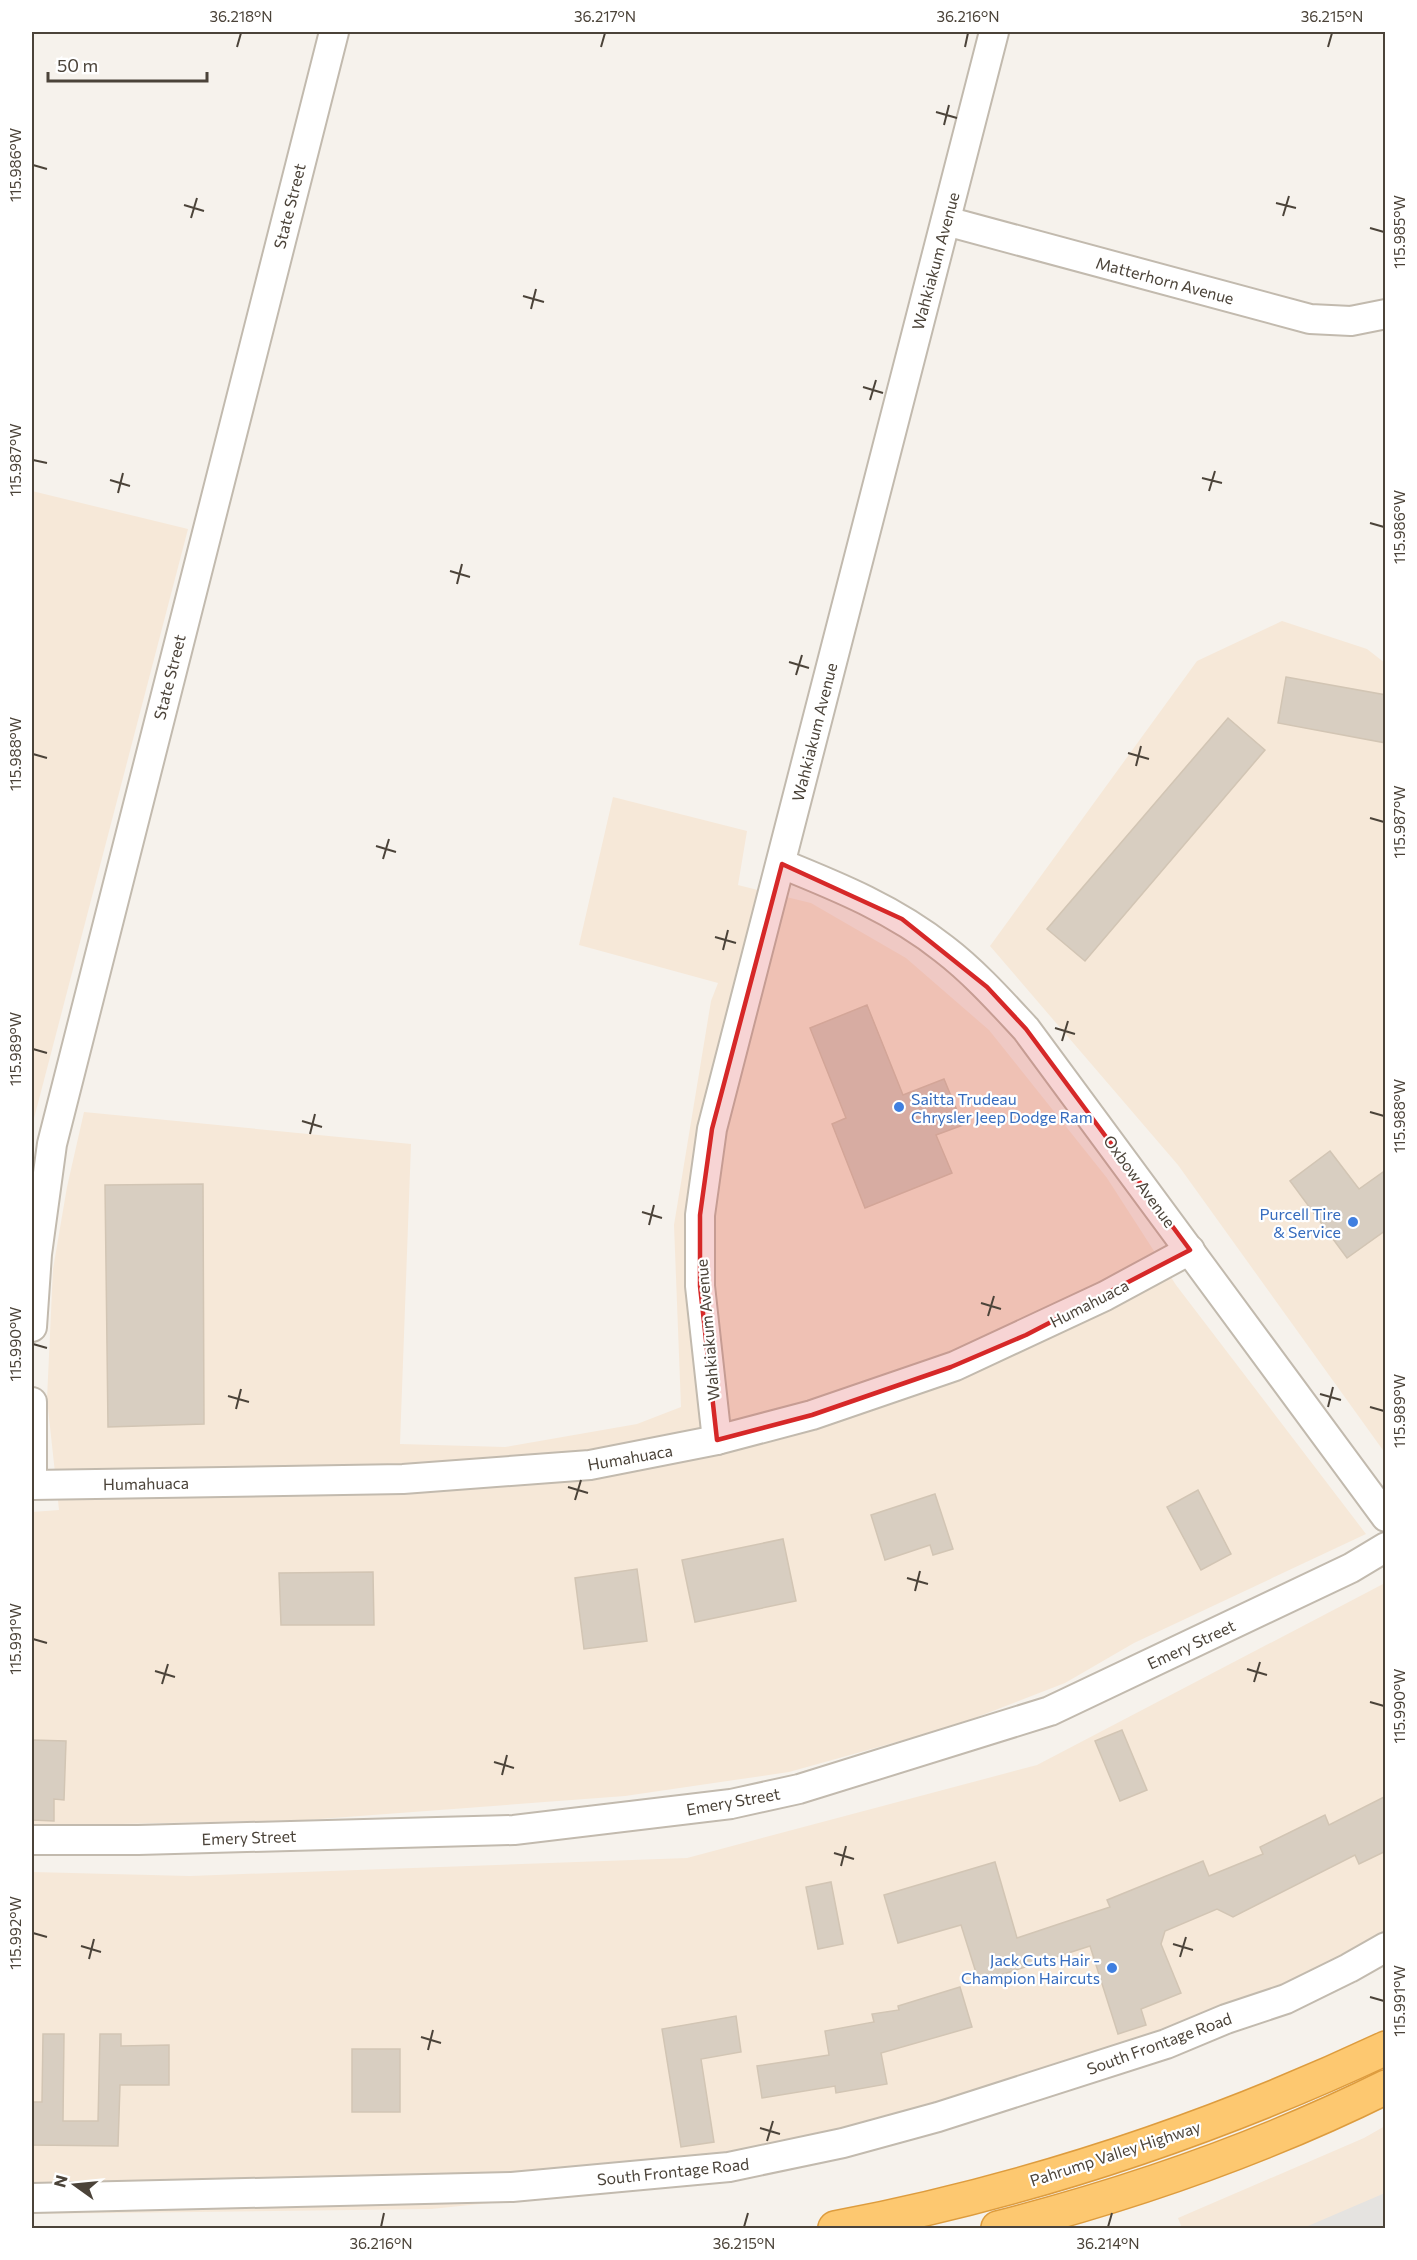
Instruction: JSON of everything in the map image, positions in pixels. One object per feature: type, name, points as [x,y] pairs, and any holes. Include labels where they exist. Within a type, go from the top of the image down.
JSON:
[{"type":"highway","name":"Pahrump Valley Highway","points":[[835,2229],[898,2223],[1166,2138],[1307,2085],[1386,2048]]},
{"type":"highway","points":[[998,2229],[1183,2171],[1272,2138],[1386,2087]]},
{"type":"street","name":"State Street","points":[[32,1328],[37,1254],[52,1144],[334,32]]},
{"type":"street","name":"Wahkiakum Avenue","points":[[717,1440],[700,1286],[700,1215],[712,1129],[782,864],[818,711],[994,32]]},
{"type":"street","name":"Matterhorn Avenue","points":[[946,221],[1310,319],[1351,321],[1386,314]]},
{"type":"street","name":"Oxbow Avenue","points":[[782,864],[855,894],[902,919],[944,949],[987,987],[1026,1029],[1386,1517]]},
{"type":"street","name":"Humahuaca","points":[[32,1485],[414,1478],[590,1465],[717,1440],[812,1415],[951,1367],[1056,1320],[1190,1250]]},
{"type":"street","points":[[32,1402],[32,1485]]},
{"type":"street","name":"Emery Street","points":[[32,1840],[138,1840],[514,1830],[731,1804],[788,1792],[1050,1711],[1351,1568],[1386,1547]]},
{"type":"street","name":"South Frontage Road","points":[[32,2198],[512,2187],[729,2168],[843,2143],[938,2117],[1166,2044],[1226,2019],[1286,1999],[1386,1947]]},
{"type":"highlighted area","points":[[782,864],[902,919],[987,987],[1026,1029],[1190,1250],[1026,1335],[951,1367],[812,1415],[717,1440],[700,1286],[700,1215],[712,1129]]},
{"type":"shaded area","points":[[32,491],[188,529],[32,1126]]},
{"type":"shaded area","points":[[1282,621],[1367,649],[1385,663],[1385,1453],[1178,1165],[990,946],[1197,661]]},
{"type":"shaded area","points":[[613,797],[747,831],[738,885],[811,903],[906,958],[989,1030],[1107,1178],[1176,1285],[1366,1534],[1134,1643],[1065,1683],[954,1726],[789,1772],[625,1796],[306,1820],[32,1826],[32,1512],[59,1510],[47,1399],[53,1269],[67,1187],[84,1112],[411,1144],[400,1444],[505,1447],[637,1424],[681,1407],[674,1225],[711,1001],[718,983],[579,945]]},
{"type":"shaded area","points":[[1385,1583],[1385,1963],[1316,1998],[1048,2098],[743,2177],[431,2209],[32,2214],[32,1872],[190,1876],[687,1858],[1037,1765]]},
{"type":"shaded area","points":[[1385,2126],[1385,2228],[1182,2228],[1178,2218],[1364,2138]]},
{"type":"shaded area","points":[[1385,2193],[1385,2228],[1309,2228],[1308,2226]]},
{"type":"building","points":[[1286,677],[1386,695],[1386,743],[1278,723]]},
{"type":"building","points":[[1228,718],[1265,750],[1085,961],[1047,929]]},
{"type":"building","name":"Saitta Trudeau Chrysler Jeep Dodge Ram","points":[[867,1005],[903,1095],[944,1079],[963,1125],[936,1135],[952,1173],[865,1208],[832,1124],[846,1118],[810,1028]]},
{"type":"building","points":[[1330,1151],[1359,1189],[1386,1170],[1386,1230],[1347,1258],[1290,1181]]},
{"type":"building","points":[[203,1184],[204,1424],[108,1427],[105,1185]]},
{"type":"building","points":[[1198,1490],[1231,1554],[1201,1570],[1167,1507]]},
{"type":"building","points":[[935,1494],[953,1549],[933,1555],[930,1545],[885,1560],[871,1515]]},
{"type":"building","points":[[783,1539],[796,1601],[695,1622],[682,1560]]},
{"type":"building","points":[[637,1569],[647,1641],[584,1649],[575,1578]]},
{"type":"building","points":[[373,1572],[374,1625],[281,1625],[279,1573]]},
{"type":"building","points":[[1122,1730],[1147,1790],[1120,1801],[1095,1741]]},
{"type":"building","points":[[32,1740],[66,1741],[64,1800],[54,1799],[54,1821],[32,1820]]},
{"type":"building","points":[[1386,1796],[1386,1851],[1359,1864],[1355,1855],[1233,1917],[1217,1909],[1165,1931],[1161,1944],[1181,1993],[1141,2009],[1146,2025],[1118,2034],[1090,1946],[979,1982],[961,1925],[898,1943],[884,1895],[995,1862],[1017,1938],[1110,1907],[1107,1900],[1203,1861],[1209,1876],[1263,1854],[1260,1847],[1325,1815],[1329,1825]]},
{"type":"building","points":[[831,1882],[843,1944],[818,1949],[806,1887]]},
{"type":"building","points":[[960,1987],[972,2027],[881,2053],[887,2084],[836,2093],[835,2086],[762,2098],[757,2066],[829,2055],[825,2031],[874,2022],[872,2014],[899,2010],[898,2006]]},
{"type":"building","points":[[736,2016],[741,2052],[701,2059],[714,2142],[681,2147],[662,2029]]},
{"type":"building","points":[[43,2034],[64,2034],[63,2121],[98,2121],[100,2034],[121,2034],[121,2046],[169,2045],[169,2085],[120,2085],[118,2146],[32,2145],[32,2102],[42,2102]]},
{"type":"building","points":[[352,2049],[400,2049],[400,2112],[352,2112]]},
{"type":"place","name":"Saitta Trudeau Chrysler Jeep Dodge Ram","points":[[899,1107]]},
{"type":"place","name":"Purcell Tire & Service","points":[[1353,1222]]},
{"type":"place","name":"Jack Cuts Hair - Champion Haircuts","points":[[1112,1968]]}]
